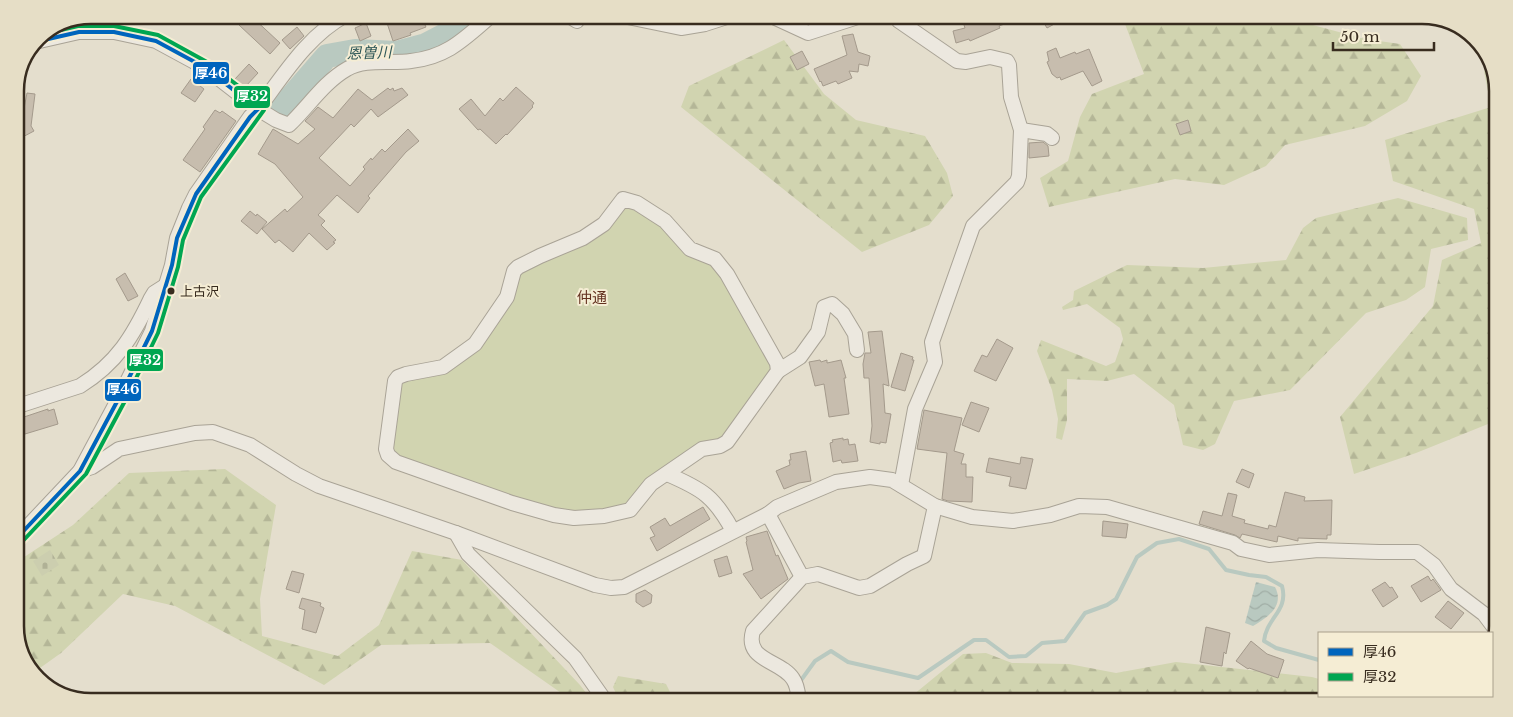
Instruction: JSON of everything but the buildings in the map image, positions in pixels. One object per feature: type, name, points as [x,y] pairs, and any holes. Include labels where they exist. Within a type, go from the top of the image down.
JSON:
[{"type":"street","points":[[114,32],[116,24]]},
{"type":"street","points":[[24,532],[80,471],[120,396],[152,331],[172,265],[177,238],[196,194],[250,117],[310,41],[331,24]]},
{"type":"street","points":[[49,39],[78,32],[114,32],[156,40],[204,67],[258,109],[276,120],[289,125],[333,79],[348,68],[363,64],[411,61],[432,57],[450,49],[481,24]]},
{"type":"street","points":[[662,24],[681,28],[705,24]]},
{"type":"street","points":[[787,24],[808,34],[837,24]]},
{"type":"street","points":[[901,485],[915,409],[935,362],[932,342],[973,226],[1017,182],[1019,176],[1021,130],[1011,97],[1009,65],[1007,61],[990,57],[966,62],[957,60],[903,24]]},
{"type":"street","points":[[1021,130],[1047,134],[1052,138]]},
{"type":"street","points":[[778,371],[777,363],[727,274],[715,260],[690,249],[665,221],[622,194],[604,224],[583,238],[540,256],[514,271],[507,297],[475,344],[443,367],[406,374],[398,378],[386,449],[396,462],[512,503],[554,515],[574,518],[604,516],[630,510],[651,484],[702,449],[720,446],[727,442],[778,371],[800,357],[818,332],[824,307],[832,304],[843,314],[855,334],[857,350]]},
{"type":"street","points":[[24,404],[80,386],[89,380],[117,355],[137,328],[151,298],[166,286]]},
{"type":"street","points":[[80,471],[92,467],[119,449],[195,433],[213,432],[250,445],[319,486],[456,533],[595,585],[611,588],[624,587],[768,514],[777,507],[836,482],[870,478],[892,480],[935,506],[972,517],[1013,521],[1050,515],[1079,506],[1106,507],[1269,556],[1318,550],[1417,552],[1434,565],[1452,589],[1484,614],[1489,621]]},
{"type":"street","points":[[667,474],[694,486],[711,498],[733,531]]},
{"type":"street","points":[[797,690],[787,673],[756,652],[753,647],[753,631],[802,577],[818,574],[858,588],[870,586],[924,556],[935,506]]},
{"type":"street","points":[[768,514],[802,577]]},
{"type":"street","points":[[456,533],[468,554],[575,658],[600,693]]},
{"type":"green space","points":[[1125,24],[1309,24],[1365,39],[1400,44],[1421,76],[1407,101],[1365,126],[1285,145],[1266,166],[1224,185],[1175,179],[1049,207],[1040,178],[1068,161],[1080,117],[1092,94],[1144,74]]},
{"type":"green space","points":[[784,40],[824,94],[856,120],[925,136],[947,173],[953,196],[929,225],[862,252],[681,107],[689,86]]},
{"type":"green space","points":[[1484,71],[1486,71],[1488,78],[1489,97]]},
{"type":"green space","points":[[1489,108],[1489,424],[1416,453],[1354,474],[1340,417],[1433,306],[1442,260],[1481,243],[1474,209],[1393,181],[1385,140]]},
{"type":"green space","points":[[1398,198],[1467,218],[1468,240],[1431,249],[1425,287],[1406,300],[1366,313],[1290,390],[1234,401],[1215,444],[1203,450],[1183,445],[1174,405],[1134,374],[1107,381],[1067,379],[1067,420],[1062,440],[1056,438],[1058,419],[1052,390],[1037,351],[1041,340],[1106,366],[1115,362],[1123,339],[1120,328],[1087,304],[1063,310],[1062,307],[1073,300],[1074,291],[1127,265],[1203,268],[1286,260],[1303,228],[1316,218]]},
{"type":"green space","points":[[628,204],[713,263],[733,291],[771,366],[772,373],[722,438],[699,445],[630,504],[588,511],[562,511],[400,461],[393,456],[390,444],[398,381],[477,349],[520,270]]},
{"type":"green space","points":[[225,469],[276,505],[260,599],[262,636],[338,656],[379,625],[412,551],[462,560],[586,693],[561,693],[490,643],[381,645],[324,685],[175,606],[123,594],[61,653],[39,669],[27,648],[25,639],[24,557],[73,525],[129,473]]},
{"type":"green space","points":[[50,550],[59,565],[42,576],[33,561]]},
{"type":"green space","points":[[986,653],[1012,663],[1069,664],[1116,673],[1176,662],[1312,677],[1318,679],[1318,693],[915,693],[963,654]]},
{"type":"green space","points":[[618,676],[666,684],[670,693],[616,693],[613,687]]},
{"type":"water","points":[[1256,582],[1275,587],[1278,600],[1273,611],[1253,626],[1245,623]]},
{"type":"waterway","name":"恩曽川","points":[[281,109],[327,56],[355,51],[396,53],[426,45],[451,32],[460,24]]},
{"type":"waterway","points":[[799,683],[815,661],[831,651],[848,662],[918,678],[974,640],[986,640],[1009,657],[1026,656],[1042,643],[1065,641],[1085,613],[1107,605],[1116,599],[1137,557],[1157,543],[1179,539],[1209,549],[1226,570],[1266,577],[1282,586],[1282,602],[1269,626],[1264,641],[1276,648],[1318,660]]},
{"type":"transit line","name":"厚32","points":[[24,540],[86,474],[126,399],[158,333],[178,267],[183,240],[201,197],[264,110],[262,104],[207,62],[158,35],[114,26],[78,26],[65,29]]},
{"type":"transit line","name":"厚46","points":[[24,530],[80,471],[152,331],[172,265],[177,238],[196,194],[250,117],[258,109],[204,67],[156,41],[114,32],[79,32],[49,39]]},
{"type":"place","name":"上古沢","points":[[171,291]]},
{"type":"district","name":"仲通","points":[[592,298]]}]
